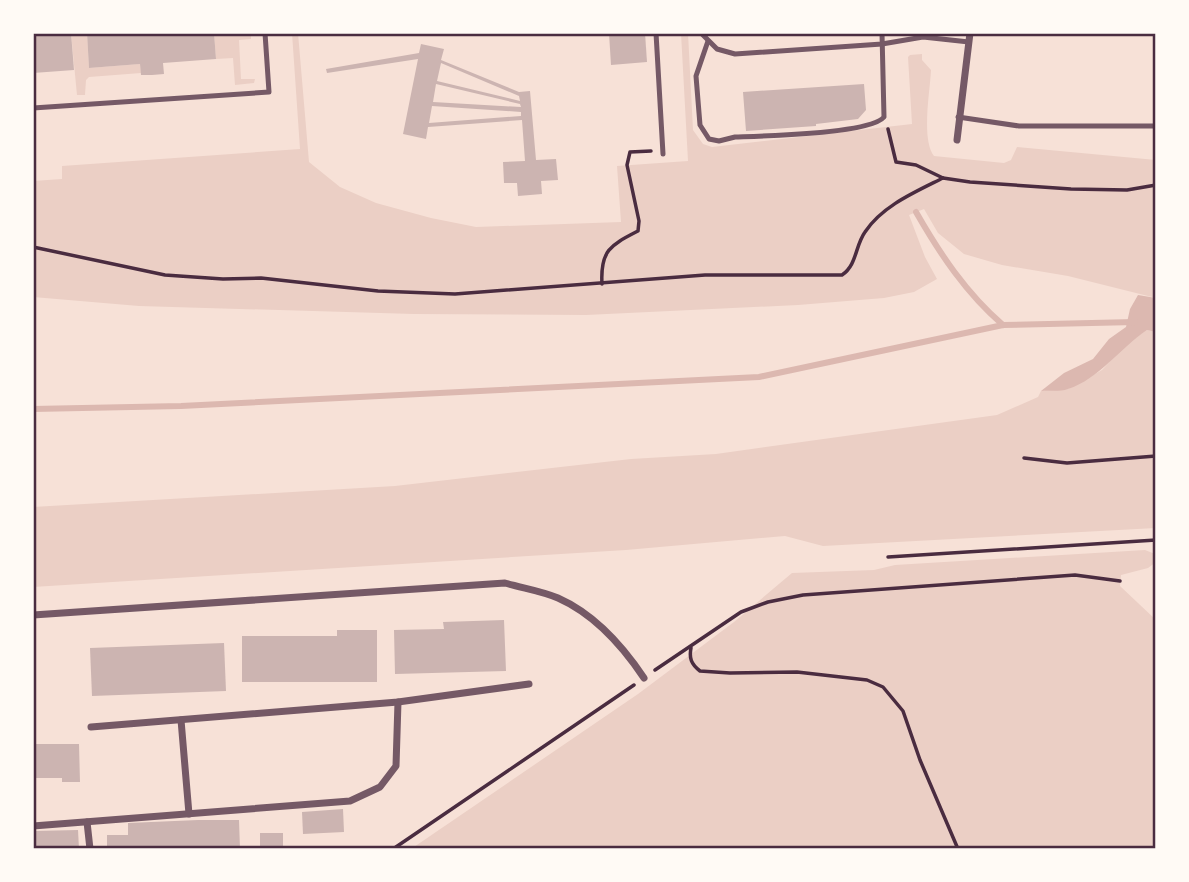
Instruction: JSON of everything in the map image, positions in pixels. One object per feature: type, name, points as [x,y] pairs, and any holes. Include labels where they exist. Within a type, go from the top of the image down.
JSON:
[{"type":"street","points":[[957,140],[970,38]]},
{"type":"street","points":[[33,615],[505,583],[557,598],[598,622],[644,678]]},
{"type":"street","points":[[91,727],[398,702],[529,684]]},
{"type":"street","points":[[33,826],[349,801],[380,787],[396,766],[398,702]]},
{"type":"street","points":[[181,720],[190,814]]},
{"type":"street","points":[[87,822],[90,849]]},
{"type":"lane","points":[[33,108],[269,92],[265,33]]},
{"type":"lane","points":[[656,33],[663,152]]},
{"type":"lane","points":[[701,33],[717,49],[735,54],[882,44],[923,37],[970,38]]},
{"type":"lane","points":[[708,41],[696,76],[699,125],[709,139],[719,141],[735,137],[854,128],[880,122],[884,117],[882,33]]},
{"type":"lane","points":[[958,117],[1019,126],[1156,126]]},
{"type":"path","points":[[884,117],[896,162],[916,165],[943,178],[1071,189],[1127,190],[1156,185]]},
{"type":"path","points":[[602,284],[604,257],[609,248],[618,240],[638,231],[639,222],[627,165],[630,152],[663,152]]},
{"type":"path","points":[[33,247],[165,275],[223,279],[261,278],[378,291],[455,293],[705,275],[842,275],[850,270],[863,234],[877,216],[943,178]]},
{"type":"path","points":[[1024,458],[1067,463],[1156,456]]},
{"type":"path","points":[[888,557],[1156,540]]},
{"type":"path","points":[[393,849],[741,612],[768,602],[849,590],[1075,575],[1120,581]]},
{"type":"path","points":[[691,646],[689,656],[699,671],[797,672],[867,680],[883,687],[903,711],[920,760],[958,849]]},
{"type":"shaded area","points":[[71,33],[87,33],[89,68],[140,64],[141,73],[89,77],[86,80],[85,95],[77,95]]},
{"type":"shaded area","points":[[214,33],[251,33],[251,39],[239,40],[241,79],[255,79],[254,83],[235,85],[233,58],[216,59]]},
{"type":"shaded area","points":[[292,33],[298,33],[309,162],[340,187],[376,203],[476,227],[621,222],[617,166],[688,161],[681,33],[688,33],[693,130],[703,144],[712,147],[912,124],[908,57],[922,54],[922,60],[931,70],[927,127],[934,156],[1004,163],[1011,160],[1017,147],[1156,160],[1156,298],[1068,276],[1002,265],[964,254],[938,233],[924,209],[909,215],[925,257],[937,279],[914,292],[884,298],[586,315],[414,314],[139,306],[33,297],[33,181],[62,179],[62,166],[300,149]]},
{"type":"shaded area","points":[[1138,295],[1156,298],[1156,332],[1147,330],[1100,371],[1079,384],[1065,390],[1041,391],[1064,373],[1093,359],[1109,339],[1126,327],[1130,309]]},
{"type":"shaded area","points":[[1147,330],[1156,332],[1156,528],[823,546],[785,536],[626,550],[33,587],[33,507],[395,486],[631,459],[716,454],[997,415],[1038,397],[1041,391],[1068,389],[1102,370],[1128,342]]},
{"type":"shaded area","points":[[1145,550],[1155,554],[1156,562],[1148,568],[1121,575],[1120,586],[1156,620],[1156,849],[411,849],[638,694],[734,622],[792,573],[874,570],[895,565]]},
{"type":"building","points":[[33,33],[71,33],[74,70],[33,73]]},
{"type":"building","points":[[87,33],[214,33],[216,59],[163,63],[164,74],[152,75],[141,75],[140,64],[89,68]]},
{"type":"building","points":[[609,33],[645,33],[647,62],[611,65]]},
{"type":"building","points":[[421,44],[444,49],[441,60],[519,92],[530,91],[536,160],[556,159],[558,180],[541,181],[542,194],[518,196],[517,183],[504,183],[503,162],[525,161],[522,120],[428,127],[426,139],[403,134],[418,59],[327,73],[326,69],[419,53]],"holes":[[[441,63],[519,96],[520,101],[437,81]],[[436,84],[520,104],[521,107],[433,102]],[[432,106],[521,112],[521,116],[429,123]]]},
{"type":"building","points":[[864,84],[866,110],[858,119],[816,126],[746,131],[743,92]]},
{"type":"building","points":[[504,620],[506,671],[395,674],[394,630],[444,629],[443,622]]},
{"type":"building","points":[[337,630],[377,630],[377,682],[242,682],[242,636],[337,636]]},
{"type":"building","points":[[224,643],[226,691],[92,696],[90,648]]},
{"type":"building","points":[[33,744],[79,744],[80,782],[62,782],[62,778],[33,778]]},
{"type":"building","points":[[343,809],[344,832],[303,834],[302,812]]},
{"type":"building","points":[[239,820],[240,849],[107,849],[107,835],[128,835],[128,823]]},
{"type":"building","points":[[78,830],[79,849],[33,849],[33,831]]},
{"type":"building","points":[[260,833],[283,833],[283,849],[260,849]]},
{"type":"waterway","points":[[916,212],[955,272],[977,300],[1003,325]]},
{"type":"waterway","points":[[33,409],[181,406],[759,377],[1003,325],[1135,322]]}]
